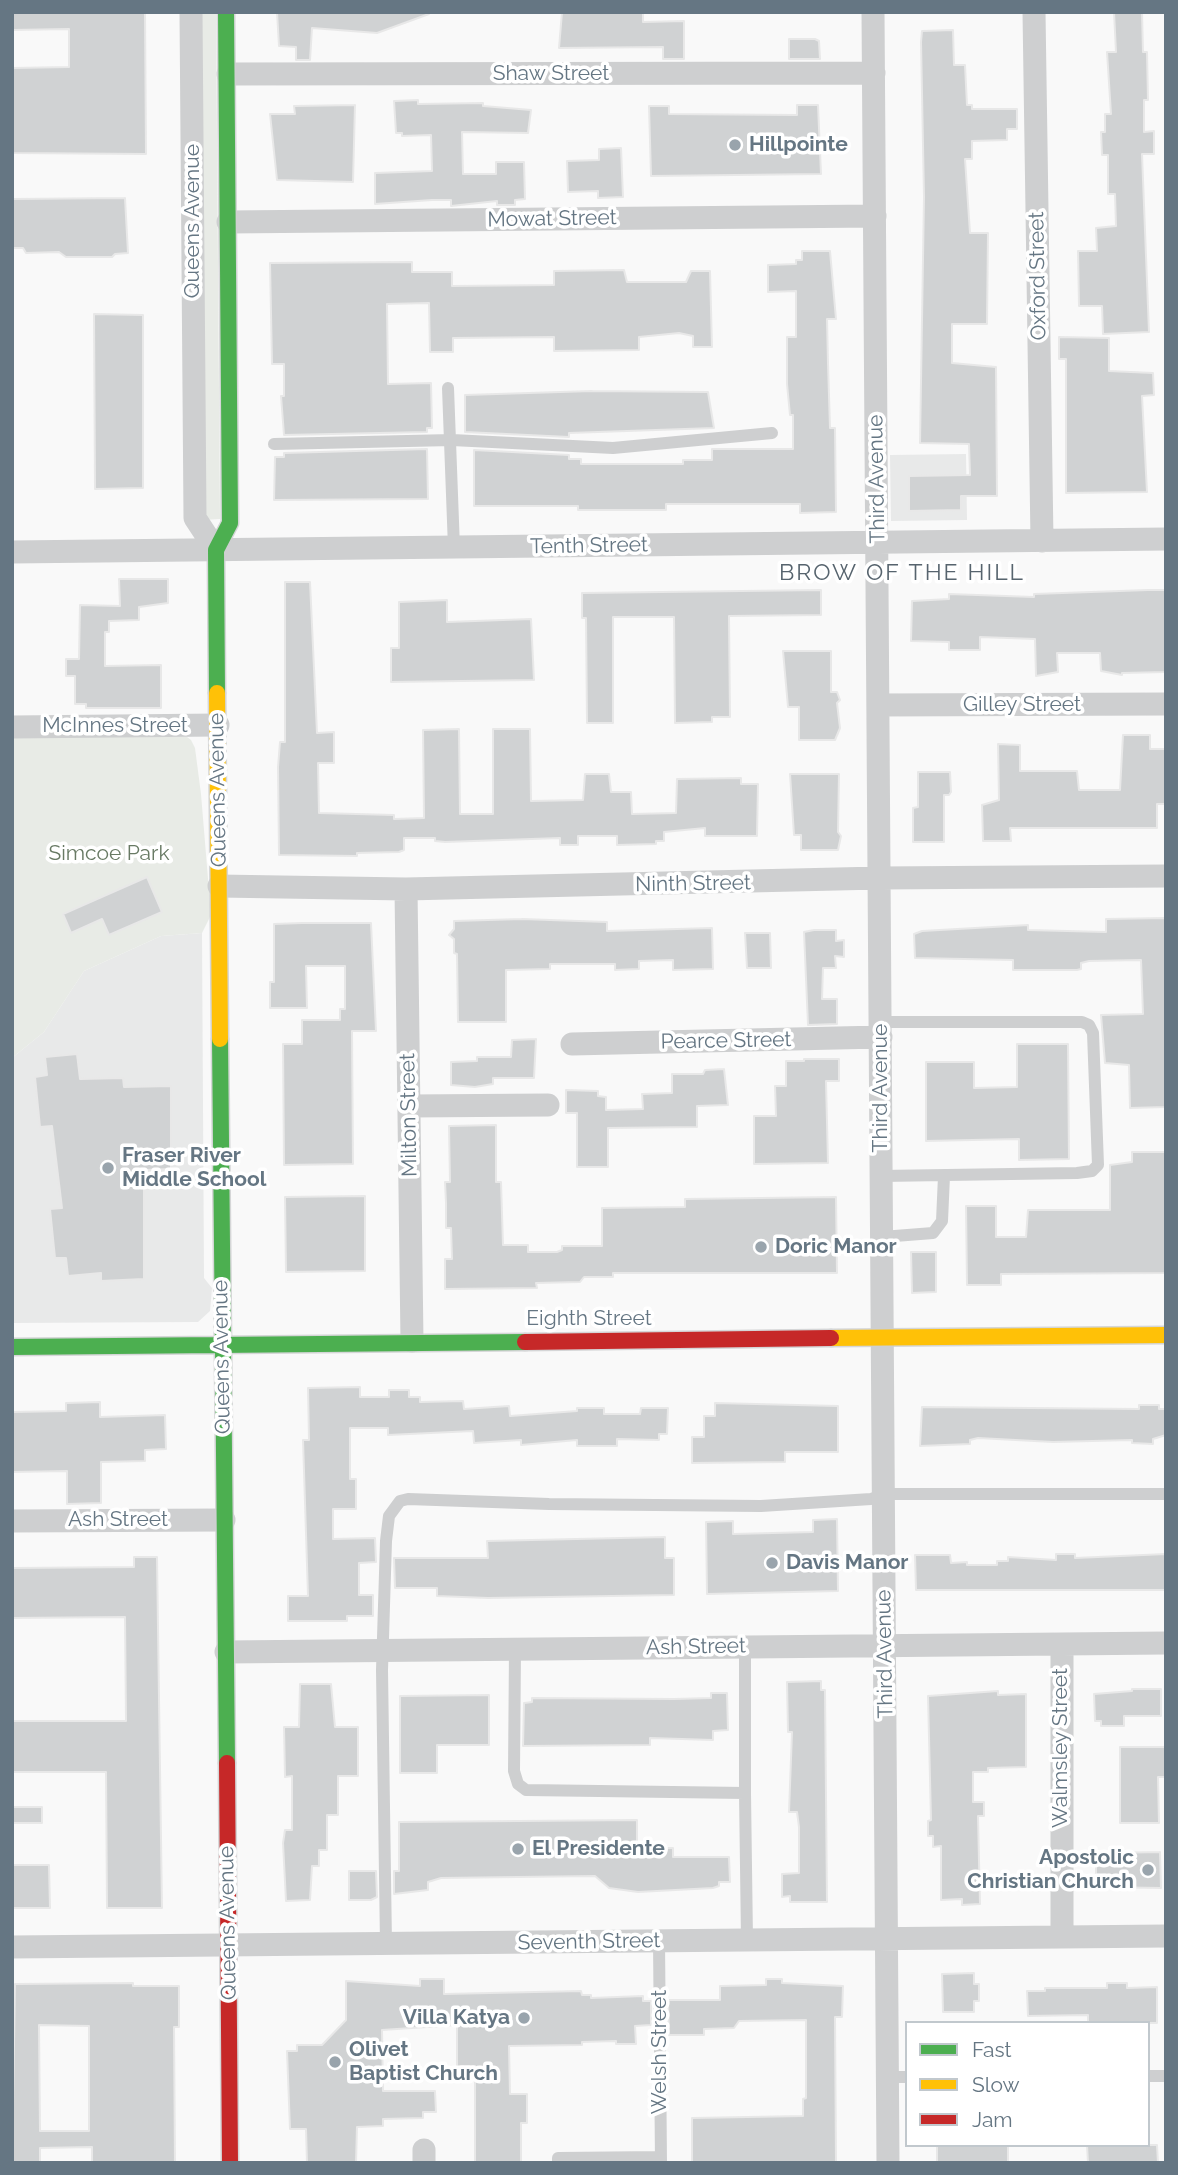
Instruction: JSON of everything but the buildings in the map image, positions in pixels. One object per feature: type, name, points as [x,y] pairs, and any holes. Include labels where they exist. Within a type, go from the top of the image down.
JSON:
[{"type":"street","name":"Queens Avenue","points":[[191,12],[195,518],[216,550]]},
{"type":"street","name":"Queens Avenue","points":[[226,12],[230,523],[216,550],[220,1346],[225,1520],[230,2163]]},
{"type":"street","name":"Third Avenue","points":[[873,12],[887,1938],[897,2077],[888,2163]]},
{"type":"street","name":"Oxford Street","points":[[1034,12],[1042,541]]},
{"type":"street","name":"Shaw Street","points":[[228,74],[874,73]]},
{"type":"street","name":"Mowat Street","points":[[228,222],[875,216]]},
{"type":"street","name":"Tenth Street","points":[[12,552],[1166,540]]},
{"type":"street","name":"Gilley Street","points":[[878,705],[1166,704]]},
{"type":"street","name":"McInnes Street","points":[[12,727],[218,725]]},
{"type":"street","name":"Ninth Street","points":[[219,886],[406,889],[880,878],[1166,876]]},
{"type":"street","name":"Milton Street","points":[[406,889],[412,1341]]},
{"type":"street","name":"Pearce Street","points":[[572,1044],[880,1030]]},
{"type":"street","points":[[409,1106],[548,1105]]},
{"type":"street","name":"Eighth Street","points":[[12,1347],[1166,1335]]},
{"type":"street","name":"Ash Street","points":[[12,1521],[225,1520]]},
{"type":"street","name":"Ash Street","points":[[226,1652],[1166,1643]]},
{"type":"street","name":"Walmsley Street","points":[[1062,1644],[1062,1936]]},
{"type":"street","name":"Seventh Street","points":[[12,1947],[1166,1936]]},
{"type":"lane","points":[[448,388],[454,548]]},
{"type":"lane","points":[[274,444],[452,440],[613,448],[772,433]]},
{"type":"lane","points":[[880,1030],[1082,1022],[1089,1025],[1093,1033],[1098,1165],[1092,1171],[1077,1173],[881,1176]]},
{"type":"lane","points":[[882,1237],[933,1233],[942,1221],[944,1176]]},
{"type":"lane","points":[[386,1944],[383,1650],[388,1516],[393,1507],[408,1499],[549,1504],[761,1506],[872,1499],[884,1494],[1166,1494]]},
{"type":"lane","points":[[745,1646],[747,1940]]},
{"type":"lane","points":[[515,1649],[514,1771],[518,1784],[526,1790],[745,1793]]},
{"type":"lane","name":"Welsh Street","points":[[659,1941],[661,2160]]},
{"type":"lane","points":[[558,2163],[558,2158],[661,2160]]},
{"type":"shaded area","points":[[966,454],[967,520],[891,521],[890,455]]},
{"type":"shaded area","name":"Fraser River Middle School","points":[[202,933],[204,1278],[212,1288],[210,1311],[198,1322],[12,1323],[12,1058],[44,1032],[84,971],[161,936]]},
{"type":"green space","points":[[199,12],[216,12],[220,519],[203,520]]},
{"type":"green space","name":"Simcoe Park","points":[[12,735],[187,737],[191,740],[195,748],[201,794],[211,915],[202,933],[161,936],[84,971],[44,1032],[12,1058]]},
{"type":"traffic: fast","points":[[217,693],[216,550],[230,523],[226,12]]},
{"type":"traffic: fast","points":[[220,1039],[227,1763]]},
{"type":"traffic: fast","points":[[12,1347],[525,1342]]},
{"type":"traffic: slow","points":[[217,693],[220,1039]]},
{"type":"traffic: slow","points":[[831,1338],[1166,1335]]},
{"type":"traffic: jam","points":[[525,1342],[831,1338]]},
{"type":"traffic: jam","points":[[227,1763],[230,2163]]},
{"type":"place","name":"Hillpointe","points":[[735,145]]},
{"type":"place","name":"Fraser River Middle School","points":[[108,1168]]},
{"type":"place","name":"Doric Manor","points":[[761,1247]]},
{"type":"place","name":"Davis Manor","points":[[772,1563]]},
{"type":"place","name":"El Presidente","points":[[518,1849]]},
{"type":"place","name":"Apostolic Christian Church","points":[[1148,1870]]},
{"type":"place","name":"Villa Katya","points":[[524,2018]]},
{"type":"place","name":"Olivet Baptist Church","points":[[335,2062]]},
{"type":"district","name":"BROW OF THE HILL","points":[[902,573]]}]
